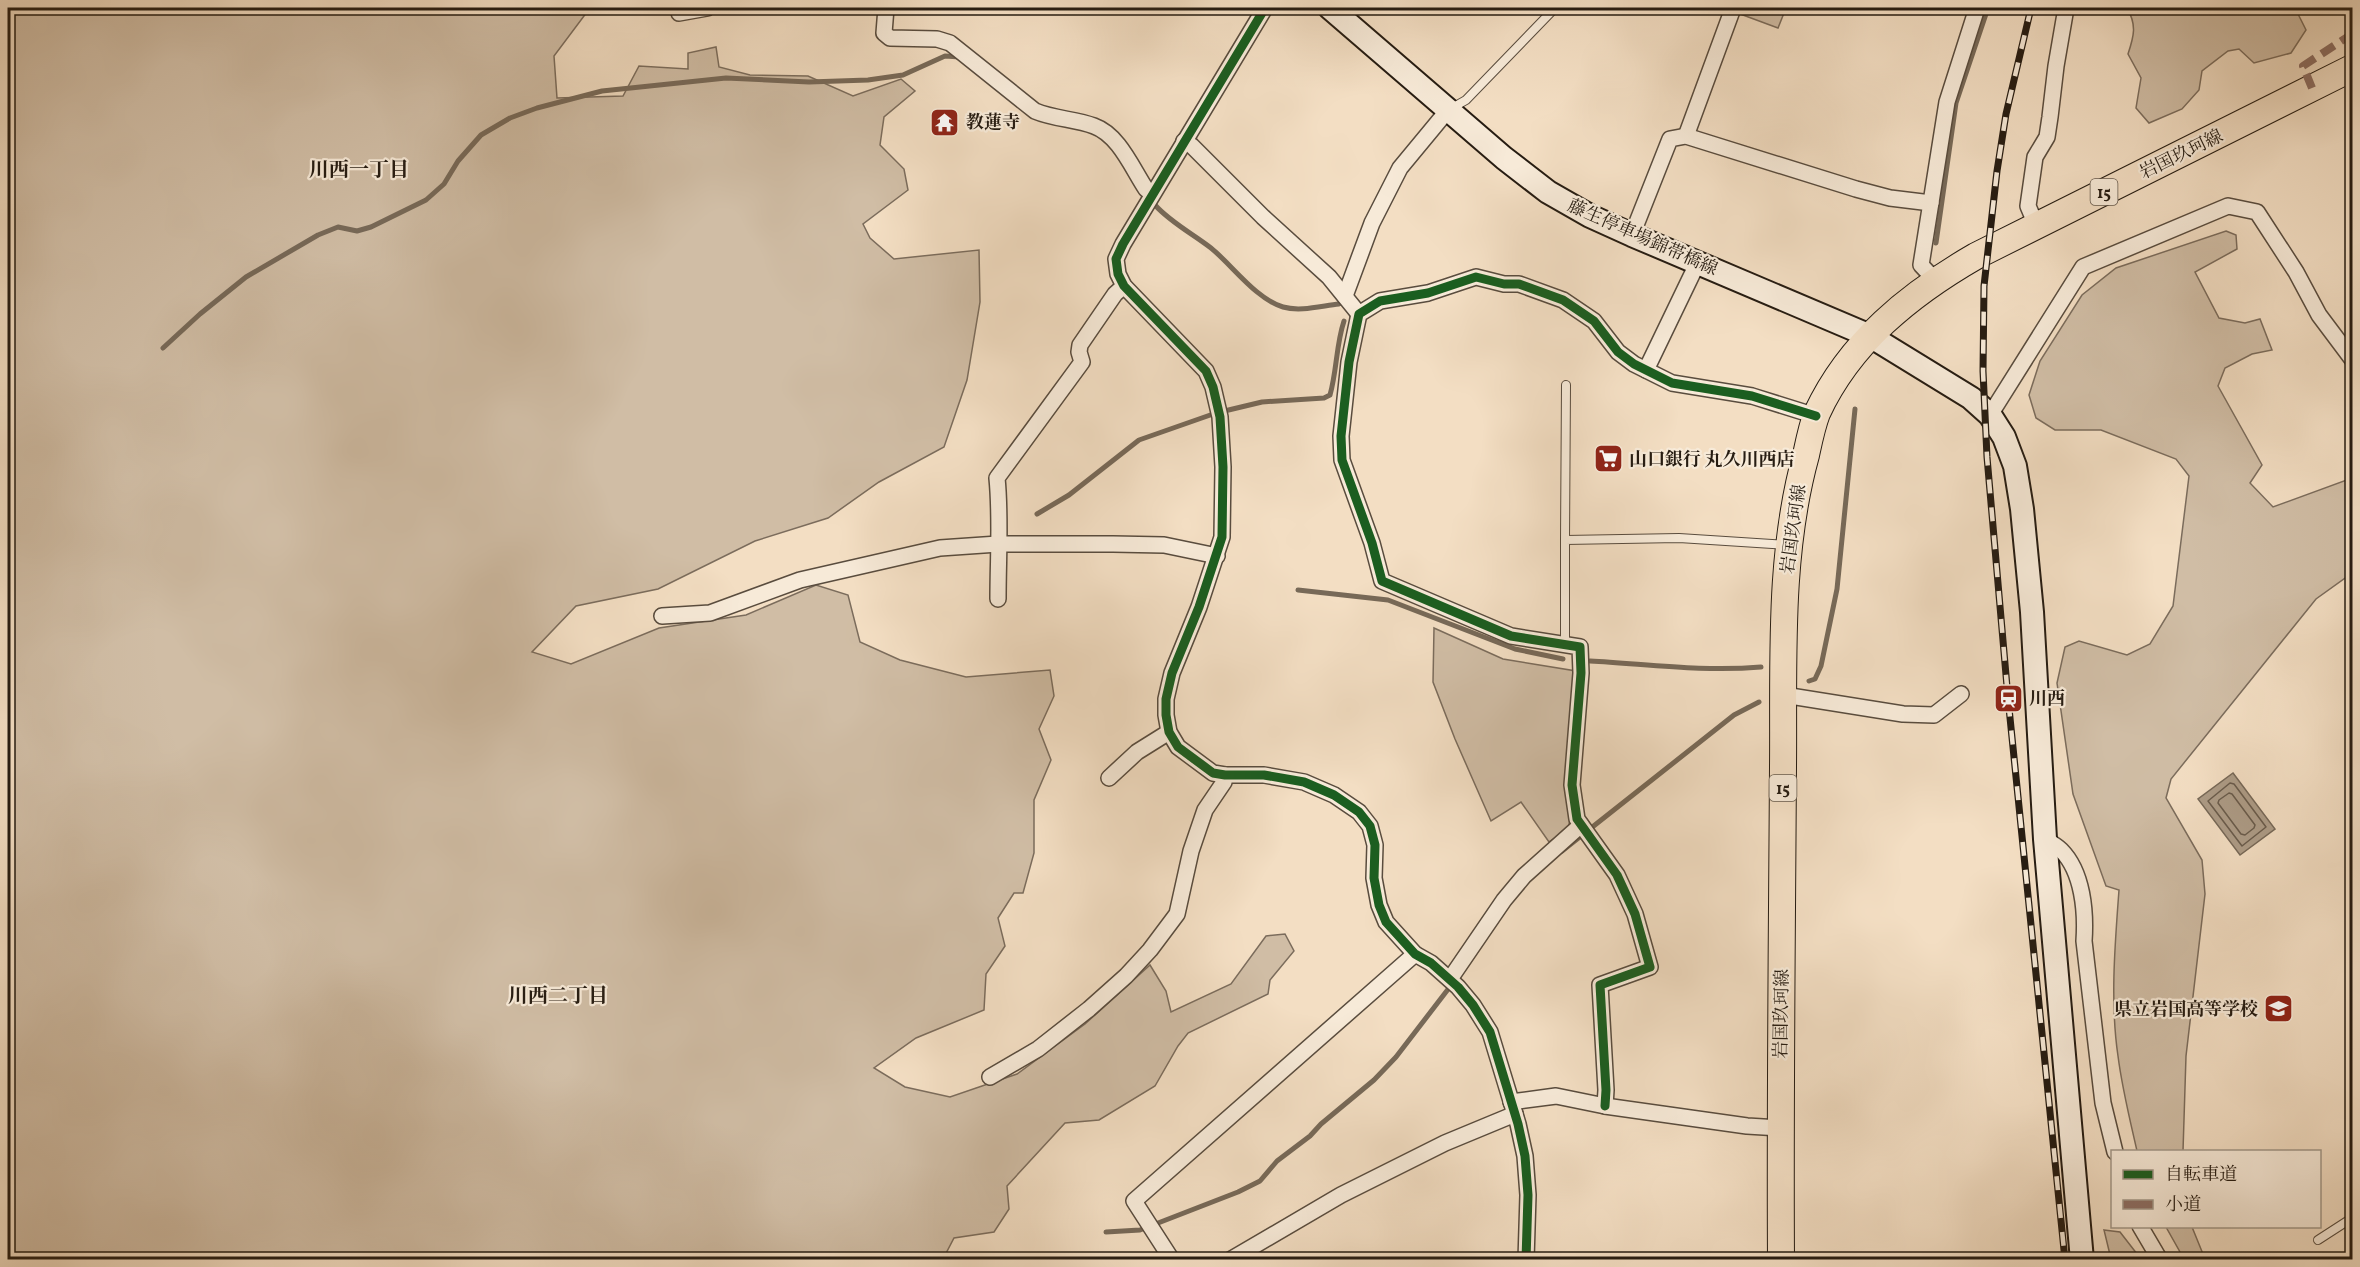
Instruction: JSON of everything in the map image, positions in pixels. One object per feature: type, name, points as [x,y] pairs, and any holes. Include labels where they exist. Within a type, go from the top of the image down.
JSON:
[{"type":"main road","name":"岩国玖珂線","points":[[1781,1260],[1785,588],[1788,545],[1798,484],[1816,416],[1839,371],[1901,305],[1935,279],[2036,225],[2352,69]]},
{"type":"street","points":[[679,13],[707,8]]},
{"type":"street","points":[[886,8],[884,33],[890,38],[937,39],[950,43],[1035,111],[1047,116],[1094,126],[1107,133],[1146,189],[1152,194]]},
{"type":"street","points":[[1265,8],[1152,194],[1116,259],[1118,274],[1124,286],[1206,371],[1220,413],[1223,467],[1222,537],[1199,608],[1172,673],[1166,699],[1169,732],[1178,747],[1213,773],[1264,775],[1304,782],[1334,795],[1359,812],[1370,826],[1375,845],[1374,878],[1386,922],[1415,954],[1431,963],[1449,979],[1473,1005],[1490,1032],[1525,1156],[1528,1195],[1526,1260]]},
{"type":"street","name":"藤生停車場錦帯橋線","points":[[1330,8],[1448,110],[1548,192],[1590,216],[1632,235],[1870,336],[1971,398],[1990,415],[2004,437],[2015,466],[2022,509],[2032,612],[2045,839],[2082,1260]]},
{"type":"street","points":[[1935,279],[1921,265],[1947,102],[1977,8]]},
{"type":"street","points":[[2036,225],[2028,206],[2035,158],[2047,137],[2049,127],[2066,8]]},
{"type":"street","points":[[1686,136],[1732,10]]},
{"type":"street","points":[[1346,296],[1372,223],[1400,168],[1448,110]]},
{"type":"street","points":[[1632,235],[1670,139],[1686,136],[1856,189],[1890,198],[1931,202]]},
{"type":"street","points":[[1184,141],[1192,146],[1263,217],[1329,277],[1359,314],[1345,394],[1341,436],[1342,460],[1372,543],[1382,581],[1511,636],[1580,647],[1582,655],[1572,785],[1577,819],[1617,875],[1635,914],[1650,967],[1600,985],[1606,1078],[1605,1106]]},
{"type":"street","points":[[1990,415],[2083,267],[2228,206],[2258,212],[2296,272],[2319,315],[2352,359]]},
{"type":"street","points":[[1646,370],[1698,262]]},
{"type":"street","points":[[1359,314],[1380,301],[1428,293],[1476,277],[1504,284],[1519,284],[1563,300],[1594,321],[1618,352],[1634,364],[1672,383],[1752,396],[1816,416]]},
{"type":"street","points":[[998,599],[997,478],[1082,362],[1079,352],[1080,345],[1115,294],[1124,286]]},
{"type":"street","points":[[662,616],[710,613],[800,580],[999,532],[1164,546],[1217,556]]},
{"type":"street","points":[[1784,695],[1903,714],[1934,716],[1961,694]]},
{"type":"street","points":[[1109,778],[1137,752],[1169,732]]},
{"type":"street","points":[[990,1077],[1038,1049],[1089,1009],[1126,976],[1150,950],[1177,914],[1191,851],[1205,810],[1224,782],[1226,775]]},
{"type":"street","points":[[1449,979],[1504,900],[1524,876],[1584,830]]},
{"type":"street","points":[[2045,839],[2061,850],[2078,878],[2085,918],[2084,941],[2103,1102],[2115,1150]]},
{"type":"street","points":[[1172,1260],[1134,1201],[1415,954]]},
{"type":"street","points":[[1230,1260],[1341,1195],[1513,1108],[1556,1096],[1605,1106],[1747,1126],[1780,1128]]},
{"type":"street","points":[[2141,1228],[2160,1260]]},
{"type":"lane","points":[[1448,110],[1466,100],[1555,8]]},
{"type":"lane","points":[[1565,644],[1566,385]]},
{"type":"lane","points":[[1565,540],[1655,537],[1788,545]]},
{"type":"lane","points":[[2318,1240],[2352,1218]]},
{"type":"shaded area","points":[[8,8],[590,8],[554,56],[557,98],[623,96],[639,66],[688,69],[688,53],[716,47],[719,67],[750,75],[808,76],[853,96],[901,79],[915,91],[884,117],[880,145],[904,169],[908,190],[863,224],[870,238],[894,259],[979,250],[980,302],[967,380],[944,447],[879,482],[828,518],[755,541],[658,589],[576,606],[532,652],[571,664],[659,628],[746,615],[816,585],[848,595],[860,642],[900,660],[966,677],[1050,670],[1054,696],[1039,729],[1051,760],[1034,800],[1034,853],[1023,893],[1014,893],[998,918],[1005,946],[986,974],[984,1010],[916,1038],[874,1068],[905,1087],[950,1097],[1017,1074],[1085,1024],[1150,965],[1166,991],[1171,1012],[1231,984],[1266,936],[1285,934],[1294,951],[1270,980],[1268,994],[1188,1033],[1155,1086],[1099,1120],[1065,1123],[1007,1186],[1009,1209],[994,1232],[954,1238],[943,1259],[8,1259]]},
{"type":"shaded area","points":[[1724,8],[1786,8],[1778,28]]},
{"type":"shaded area","points":[[2127,8],[2295,8],[2306,30],[2291,53],[2254,63],[2239,49],[2228,51],[2202,71],[2199,90],[2182,109],[2149,123],[2136,108],[2141,78],[2128,54],[2134,31]]},
{"type":"shaded area","points":[[2226,231],[2236,235],[2237,249],[2195,272],[2219,318],[2245,323],[2260,319],[2272,350],[2252,354],[2225,368],[2218,386],[2262,465],[2250,483],[2273,507],[2352,478],[2352,573],[2316,599],[2171,779],[2166,798],[2202,860],[2205,894],[2186,1056],[2183,1150],[2137,1150],[2122,1080],[2114,1015],[2119,890],[2106,886],[2073,794],[2057,683],[2065,647],[2079,641],[2127,655],[2150,644],[2173,606],[2189,476],[2176,459],[2101,430],[2055,430],[2036,418],[2029,395],[2040,361],[2082,295],[2116,268]]},
{"type":"shaded area","points":[[1434,628],[1503,659],[1576,671],[1570,819],[1568,830],[1549,842],[1521,802],[1491,821],[1433,682]]},
{"type":"shaded area","points":[[2167,1228],[2192,1228],[2205,1259],[2184,1259]]},
{"type":"shaded area","points":[[2104,1230],[2120,1232],[2141,1259],[2111,1259]]},
{"type":"water","points":[[2233,773],[2275,829],[2240,855],[2198,799]]},
{"type":"waterway","points":[[1936,243],[1956,103],[1988,8]]},
{"type":"waterway","points":[[163,348],[246,277],[318,235],[338,227],[357,231],[371,227],[426,200],[444,184],[458,161],[481,135],[510,118],[537,108],[602,91],[726,78],[809,82],[868,80],[903,75],[945,56],[960,57]]},
{"type":"waterway","points":[[1155,205],[1211,248],[1263,297],[1273,303],[1296,309],[1339,304]]},
{"type":"waterway","points":[[1037,514],[1069,495],[1139,440],[1216,413],[1262,402],[1324,398],[1330,395],[1344,321]]},
{"type":"waterway","points":[[1809,681],[1815,679],[1821,666],[1837,589],[1855,409]]},
{"type":"waterway","points":[[1298,590],[1388,600],[1515,649],[1563,659]]},
{"type":"waterway","points":[[1590,661],[1696,668],[1761,667]]},
{"type":"waterway","points":[[1562,851],[1734,715],[1759,702]]},
{"type":"waterway","points":[[1106,1232],[1140,1230],[1238,1192],[1260,1181],[1277,1161],[1310,1136],[1374,1080],[1396,1057],[1449,988]]},
{"type":"railway","points":[[2031,8],[2006,114],[1997,171],[1984,286],[1983,371],[1987,457],[2008,698],[2065,1260]]},
{"type":"marked path","points":[[2312,88],[2303,66],[2352,34]]},
{"type":"cycle path","points":[[1265,8],[1116,259],[1118,274],[1124,286],[1206,371],[1213,387],[1220,417],[1223,467],[1222,537],[1199,607],[1172,673],[1166,699],[1169,732],[1178,747],[1213,773],[1264,775],[1304,782],[1334,795],[1359,812],[1370,826],[1375,845],[1374,878],[1379,905],[1386,922],[1415,954],[1431,963],[1458,987],[1490,1032],[1518,1124],[1525,1156],[1528,1195],[1526,1260]]},
{"type":"cycle path","points":[[1605,1106],[1600,985],[1650,967],[1635,914],[1617,875],[1577,819],[1572,785],[1581,673],[1580,647],[1511,636],[1382,581],[1372,543],[1342,460],[1341,436],[1349,362],[1359,314],[1380,301],[1428,293],[1476,277],[1504,284],[1519,284],[1563,300],[1594,321],[1618,352],[1634,364],[1672,383],[1752,396],[1816,416]]},
{"type":"place","name":"教蓮寺","points":[[945,122]]},
{"type":"place","name":"山口銀行 丸久川西店","points":[[1608,459]]},
{"type":"place","name":"川西","points":[[2008,698]]},
{"type":"place","name":"県立岩国高等学校","points":[[2279,1009]]},
{"type":"district","name":"川西一丁目","points":[[359,169]]},
{"type":"district","name":"川西二丁目","points":[[558,995]]}]
